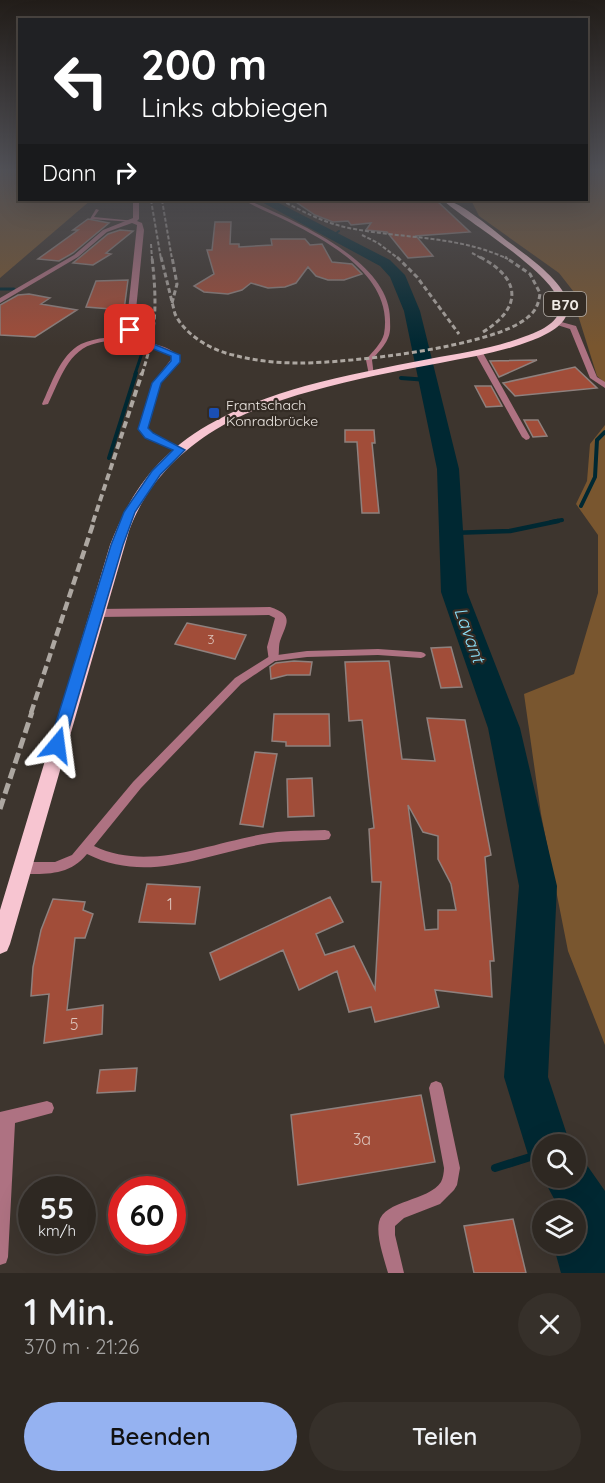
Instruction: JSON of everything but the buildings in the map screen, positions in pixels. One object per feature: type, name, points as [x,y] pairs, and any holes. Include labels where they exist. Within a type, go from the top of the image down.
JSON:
[{"type":"main road","name":"B70","points":[[0,944],[20,868],[96,613],[130,512],[156,473],[180,450],[217,424],[265,401],[525,341],[557,322],[565,304],[563,295],[548,275],[483,227]]},
{"type":"street","points":[[0,301],[76,255],[105,231],[115,227]]},
{"type":"street","points":[[141,227],[130,330],[133,337],[176,355],[175,362],[157,383],[143,429],[149,436],[180,450]]},
{"type":"street","points":[[557,322],[573,328],[594,378],[605,386]]},
{"type":"street","points":[[479,353],[526,437]]},
{"type":"street","points":[[96,613],[270,611],[281,616],[282,623],[270,650],[273,658]]},
{"type":"lane","points":[[301,227],[364,268],[381,293],[388,319],[387,336],[369,360],[372,375]]},
{"type":"lane","points":[[45,404],[75,349],[94,340],[133,337]]},
{"type":"lane","points":[[20,868],[43,869],[66,865],[86,847],[137,785],[238,681],[273,658],[307,654],[378,652],[421,655]]},
{"type":"lane","points":[[86,847],[100,857],[128,862],[190,857],[268,838],[326,835]]},
{"type":"lane","points":[[396,1273],[387,1235],[387,1222],[399,1212],[435,1199],[449,1185],[453,1168],[436,1088]]},
{"type":"lane","points":[[0,1257],[4,1118],[47,1108]]},
{"type":"shaded area","points":[[0,227],[59,227],[0,278]]},
{"type":"shaded area","points":[[495,227],[605,227],[605,383],[597,376],[577,312],[577,296],[559,273]]},
{"type":"shaded area","points":[[605,425],[605,1045],[568,951],[541,814],[524,694],[574,674],[598,593],[598,535],[576,504],[587,481],[590,444]]},
{"type":"waterway","name":"Lavant","points":[[317,227],[385,263],[397,275],[412,311],[448,469],[454,592],[504,728],[538,886],[526,1077],[544,1134]]},
{"type":"waterway","name":"Lavant","points":[[332,236],[339,231]]},
{"type":"waterway","points":[[0,289],[14,289]]},
{"type":"waterway","points":[[135,374],[143,350]]},
{"type":"waterway","points":[[109,458],[136,373]]},
{"type":"waterway","points":[[401,378],[428,380]]},
{"type":"waterway","points":[[581,506],[595,477],[597,440],[605,432]]},
{"type":"waterway","points":[[551,522],[562,520]]},
{"type":"waterway","points":[[451,533],[510,531],[558,521]]},
{"type":"waterway","points":[[495,1168],[532,1156]]},
{"type":"waterway","name":"Lavant","points":[[574,1188],[605,1234]]},
{"type":"waterway","points":[[581,1254],[587,1273]]},
{"type":"railway","points":[[156,227],[161,259]]},
{"type":"railway","points":[[167,227],[172,259]]},
{"type":"railway","points":[[347,227],[450,242],[489,251],[508,259]]},
{"type":"railway","points":[[362,235],[378,243],[399,259]]},
{"type":"railway","points":[[151,244],[152,259]]},
{"type":"railway","points":[[472,253],[483,259]]},
{"type":"railway","points":[[142,374],[151,343],[155,316],[152,257]]},
{"type":"railway","points":[[161,257],[172,302]]},
{"type":"railway","points":[[172,257],[177,284],[172,302]]},
{"type":"railway","points":[[480,257],[504,275],[510,284],[512,294],[505,313],[483,332]]},
{"type":"railway","points":[[399,259],[417,277],[459,334]]},
{"type":"railway","points":[[172,302],[175,314],[185,329],[200,341],[233,355],[284,363],[385,356],[454,345],[485,337],[511,328],[528,317],[538,303],[540,293],[530,274],[508,259]]},
{"type":"railway","points":[[93,522],[142,373]]},
{"type":"railway","points":[[31,713],[94,521]]},
{"type":"railway","points":[[0,809],[32,712]]},
{"type":"place","name":"Frantschach Konradbrücke","points":[[214,413]]},
{"type":"route","points":[[57,745],[117,545],[130,512],[141,491],[180,450],[163,444],[149,436],[143,429],[157,383],[175,362],[176,355],[136,340],[130,330]]}]
